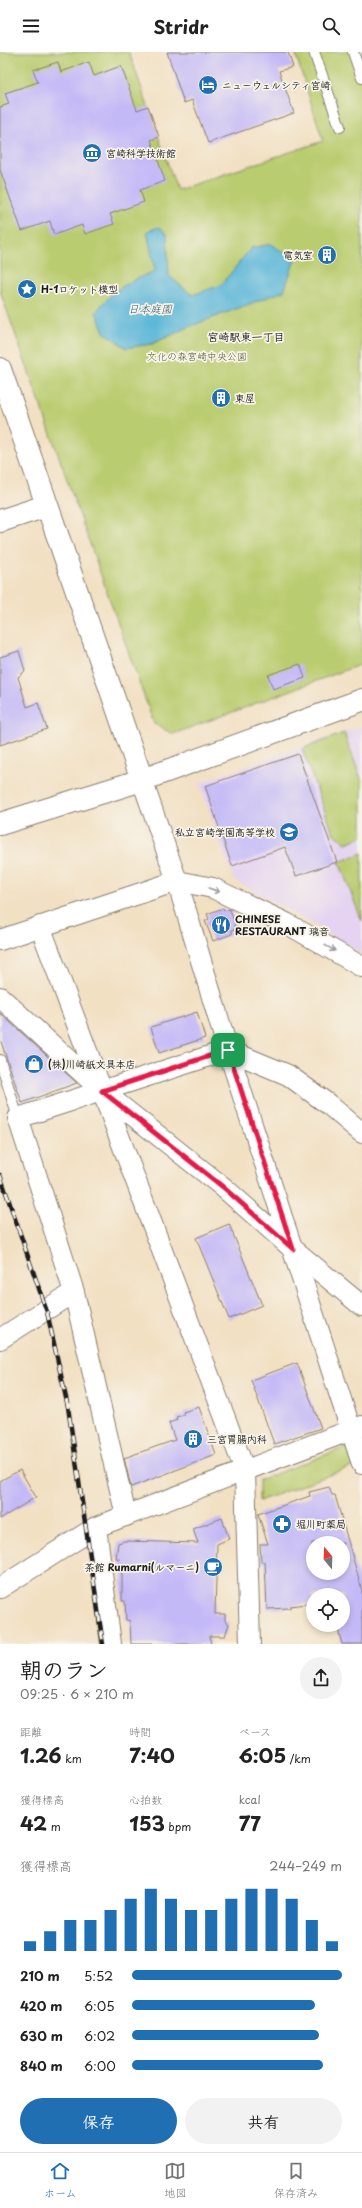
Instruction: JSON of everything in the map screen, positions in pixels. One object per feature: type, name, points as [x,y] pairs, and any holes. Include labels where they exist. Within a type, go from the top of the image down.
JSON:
[{"type":"street","points":[[0,369],[176,881],[228,1050],[293,1249],[356,1428],[362,1464]]},
{"type":"street","points":[[0,521],[46,506]]},
{"type":"street","points":[[0,824],[142,780],[362,700]]},
{"type":"street","points":[[0,940],[176,881],[213,888],[286,923],[362,967]]},
{"type":"street","points":[[40,926],[245,1471],[250,1644]]},
{"type":"street","points":[[0,997],[102,1091],[223,1187],[293,1249],[362,1306]]},
{"type":"street","points":[[126,1516],[74,1292],[18,1118],[228,1050],[288,1075],[328,1104],[362,1133]]},
{"type":"street","points":[[0,1339],[74,1292]]},
{"type":"street","points":[[0,1588],[96,1527],[356,1428]]},
{"type":"street","points":[[96,1527],[112,1644]]},
{"type":"lane","points":[[314,52],[340,127]]},
{"type":"lane","points":[[353,52],[362,78]]},
{"type":"lane","points":[[0,1060],[18,1118]]},
{"type":"shaded area","name":"私立宮崎学園高等学校","points":[[362,726],[362,955],[313,924],[234,880],[199,783]]},
{"type":"green space","name":"文化の森宮崎中央公園","points":[[0,52],[129,52],[177,190],[323,141],[295,52],[362,52],[362,664],[173,734],[154,724],[0,291]]},
{"type":"green space","points":[[344,733],[362,782],[362,837],[346,843],[333,833],[302,749]]},
{"type":"green space","points":[[362,853],[362,921],[339,862]]},
{"type":"green space","points":[[362,1441],[362,1463],[259,1501],[259,1480]]},
{"type":"water","name":"日本庭園","points":[[159,227],[167,234],[169,276],[192,295],[221,285],[251,248],[271,244],[295,260],[284,291],[191,326],[152,344],[126,348],[104,332],[96,312],[115,291],[155,271],[147,231]]},
{"type":"building","points":[[167,52],[288,52],[293,67],[279,71],[294,113],[208,143],[192,100],[184,103]]},
{"type":"building","name":"宮崎科学技術館","points":[[58,62],[61,72],[89,62],[94,76],[121,66],[137,110],[148,106],[159,137],[151,140],[165,181],[140,190],[144,202],[110,214],[114,224],[85,234],[82,225],[54,235],[50,221],[22,231],[0,170],[0,107],[9,104],[5,93],[38,82],[33,70]]},
{"type":"building","points":[[19,651],[25,671],[18,677],[27,707],[38,703],[47,729],[0,745],[0,657]]},
{"type":"building","points":[[300,664],[305,678],[273,689],[268,675]]},
{"type":"building","points":[[298,754],[337,862],[296,876],[285,847],[232,866],[205,786]]},
{"type":"building","name":"CHINESE RESTAURANT 璃音","points":[[223,908],[224,911],[230,909],[236,929],[232,930],[232,934],[213,941],[205,921],[209,919],[207,914]]},
{"type":"building","points":[[197,1012],[205,1038],[159,1053],[151,1027]]},
{"type":"building","name":"(株)川崎紙文具本店","points":[[0,1013],[77,1083],[22,1103],[0,1039]]},
{"type":"building","points":[[229,1224],[262,1305],[229,1319],[196,1238]]},
{"type":"building","points":[[297,1363],[321,1428],[274,1444],[251,1380]]},
{"type":"building","points":[[199,1407],[216,1455],[131,1487],[124,1458],[175,1440],[169,1423],[177,1420],[176,1417],[184,1415],[183,1412]]},
{"type":"building","points":[[20,1470],[36,1497],[0,1519],[0,1481]]},
{"type":"building","points":[[329,1487],[332,1495],[335,1495],[347,1536],[306,1536],[306,1580],[350,1580],[350,1548],[362,1590],[362,1644],[342,1644],[339,1632],[350,1632],[350,1588],[306,1588],[306,1604],[290,1606],[290,1608],[267,1609],[265,1562],[261,1562],[260,1544],[268,1544],[258,1514],[310,1496],[309,1492]]},
{"type":"building","points":[[222,1518],[229,1539],[217,1544],[215,1614],[225,1614],[225,1621],[229,1624],[225,1636],[209,1636],[211,1644],[131,1644],[130,1621],[126,1620],[125,1601],[122,1601],[122,1576],[119,1559],[116,1558],[118,1543],[124,1541],[198,1543],[193,1529]]},
{"type":"railway","points":[[0,1175],[47,1312],[68,1407],[103,1644]]},
{"type":"place","name":"ニューウェルシティ宮崎","points":[[208,85]]},
{"type":"place","name":"宮崎科学技術館","points":[[92,153]]},
{"type":"place","name":"電気室","points":[[327,255]]},
{"type":"place","name":"H-1ロケット模型","points":[[27,289]]},
{"type":"place","name":"東屋","points":[[221,398]]},
{"type":"place","name":"私立宮崎学園高等学校","points":[[289,832]]},
{"type":"place","name":"CHINESE RESTAURANT 璃音","points":[[221,925]]},
{"type":"place","name":"(株)川崎紙文具本店","points":[[34,1064]]},
{"type":"place","name":"三宮胃腸内科","points":[[193,1439]]},
{"type":"place","name":"堀川町薬局","points":[[282,1524]]},
{"type":"place","name":"茶館 Rumarni(ルマーニ)","points":[[213,1567]]},
{"type":"district","name":"宮崎駅東一丁目","points":[[246,337]]},
{"type":"route","points":[[228,1050],[293,1249],[223,1187],[102,1091],[228,1050]]}]
